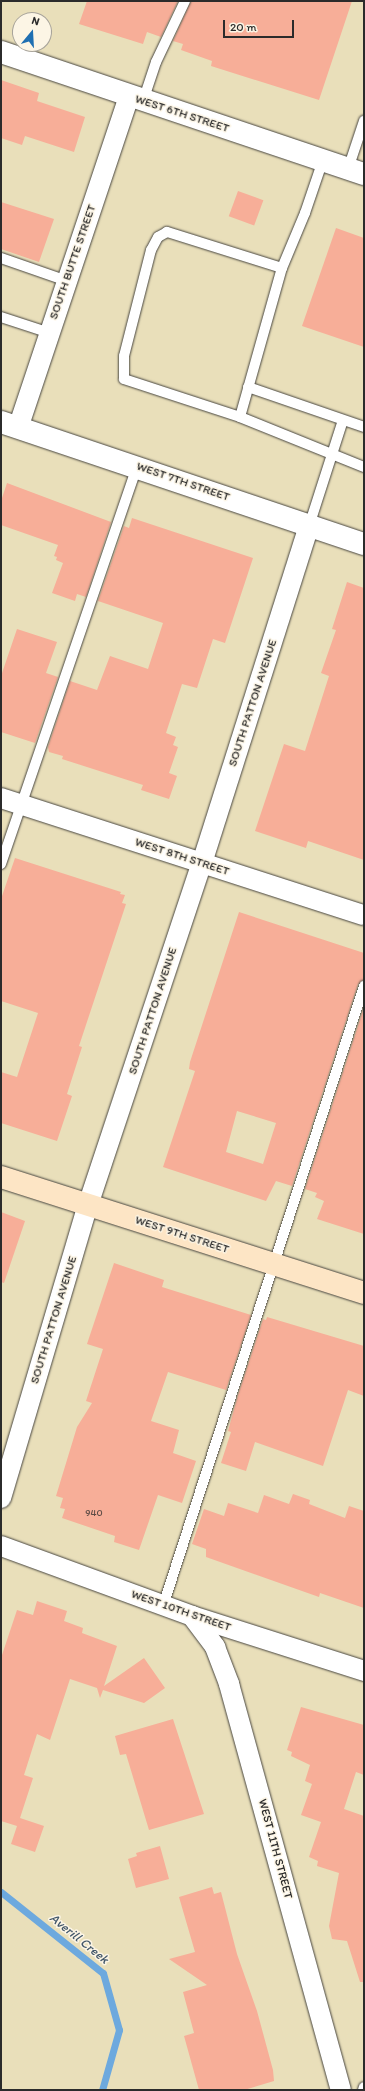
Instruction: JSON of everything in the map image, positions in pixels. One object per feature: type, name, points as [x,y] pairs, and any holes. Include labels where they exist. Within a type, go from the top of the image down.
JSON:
[{"type":"main road","name":"WEST 9TH STREET","points":[[1,1177],[364,1293]]},
{"type":"street","name":"WEST 6TH STREET","points":[[1,52],[356,172]]},
{"type":"street","name":"SOUTH BUTTE STREET","points":[[9,425],[50,333],[67,281],[136,98]]},
{"type":"street","name":"WEST 7TH STREET","points":[[9,425],[364,544]]},
{"type":"street","name":"SOUTH PATTON AVENUE","points":[[1,1498],[88,1205],[202,863],[309,526]]},
{"type":"street","name":"WEST 8TH STREET","points":[[1,798],[364,915]]},
{"type":"street","name":"WEST 10TH STREET","points":[[1,1546],[192,1616],[364,1671]]},
{"type":"street","name":"WEST 11TH STREET","points":[[192,1616],[215,1647],[229,1684],[342,2090]]},
{"type":"lane","points":[[136,98],[156,62],[185,1]]},
{"type":"lane","points":[[356,172],[364,121]]},
{"type":"lane","points":[[240,417],[282,268],[306,213],[323,160]]},
{"type":"lane","points":[[282,268],[167,232],[158,237],[151,250],[124,356],[124,379],[240,417],[331,456],[364,467]]},
{"type":"lane","points":[[1,258],[67,281]]},
{"type":"lane","points":[[1,317],[50,333]]},
{"type":"lane","points":[[248,387],[364,427]]},
{"type":"lane","points":[[309,526],[343,420]]},
{"type":"lane","points":[[1,864],[137,467]]},
{"type":"lane","points":[[163,1606],[272,1264],[364,986]]},
{"type":"building","points":[[87,1],[178,1],[161,37],[147,32],[143,44],[79,24]]},
{"type":"building","points":[[191,1],[352,1],[319,100],[211,66],[212,61],[181,50],[183,44],[173,41]]},
{"type":"building","points":[[1,80],[39,93],[37,101],[85,117],[74,152],[25,136],[22,145],[1,138]]},
{"type":"building","points":[[238,191],[263,200],[254,226],[229,216]]},
{"type":"building","points":[[1,202],[54,219],[39,262],[1,249]]},
{"type":"building","points":[[336,228],[364,238],[364,347],[302,326]]},
{"type":"building","points":[[7,483],[111,522],[86,597],[77,594],[75,601],[52,593],[63,563],[56,560],[57,557],[54,556],[58,545],[1,525],[1,501]]},
{"type":"building","points":[[132,518],[253,558],[225,643],[213,639],[197,688],[182,684],[166,733],[176,737],[173,745],[178,747],[169,773],[177,776],[169,799],[141,790],[143,785],[62,759],[63,756],[49,752],[48,747],[70,681],[97,690],[110,656],[148,669],[163,623],[98,601],[124,526],[129,528]]},
{"type":"building","points":[[347,582],[364,588],[364,860],[308,841],[306,848],[255,831],[284,744],[305,751],[329,676],[321,673],[336,630],[332,629]]},
{"type":"building","points":[[17,629],[57,642],[46,673],[58,677],[35,743],[1,732],[1,676]]},
{"type":"building","points":[[15,858],[121,892],[120,894],[125,895],[122,903],[126,904],[79,1046],[82,1047],[67,1094],[72,1096],[57,1141],[1,1123],[1,1072],[17,1077],[38,1013],[1,1001],[1,899]]},
{"type":"building","points":[[239,912],[364,953],[364,980],[358,984],[292,1186],[276,1181],[266,1201],[163,1167],[195,1071],[189,1069]],"holes":[[[237,1111],[276,1123],[263,1164],[226,1152]]]},
{"type":"building","points":[[364,1007],[364,1234],[317,1219],[324,1201],[315,1197],[317,1193],[305,1189]]},
{"type":"building","points":[[1,1212],[25,1221],[4,1283],[1,1282]]},
{"type":"building","points":[[114,1263],[164,1280],[162,1287],[251,1315],[226,1390],[168,1372],[151,1421],[179,1430],[173,1453],[196,1461],[182,1503],[158,1495],[139,1550],[114,1542],[115,1536],[62,1518],[65,1509],[60,1508],[63,1498],[56,1496],[77,1427],[92,1403],[86,1401],[103,1349],[87,1344]]},
{"type":"building","points":[[267,1317],[364,1346],[364,1396],[348,1390],[323,1466],[255,1442],[246,1471],[221,1463],[231,1432],[228,1431],[238,1395],[263,1319],[266,1320]]},
{"type":"building","points":[[293,1494],[310,1500],[309,1504],[345,1518],[349,1506],[364,1511],[364,1608],[320,1593],[319,1597],[206,1557],[206,1549],[192,1544],[204,1509],[224,1516],[228,1503],[258,1513],[264,1495],[289,1504]]},
{"type":"building","points":[[37,1601],[67,1611],[64,1621],[83,1628],[82,1633],[117,1646],[104,1686],[144,1658],[165,1688],[144,1703],[103,1690],[100,1698],[97,1688],[70,1679],[50,1740],[37,1734],[24,1775],[33,1778],[20,1818],[44,1826],[35,1852],[11,1844],[17,1826],[1,1821],[1,1658],[17,1610],[33,1615]]},
{"type":"building","points":[[301,1707],[364,1725],[364,1775],[356,1772],[344,1809],[364,1816],[364,1982],[360,1982],[347,1941],[332,1939],[329,1926],[339,1873],[317,1866],[318,1861],[309,1857],[321,1822],[301,1815],[312,1784],[305,1781],[310,1765],[291,1756],[292,1752],[287,1750]]},
{"type":"building","points":[[173,1719],[204,1814],[149,1830],[126,1754],[120,1755],[115,1736]]},
{"type":"building","points":[[160,1846],[169,1879],[136,1888],[128,1859],[137,1856],[136,1853]]},
{"type":"building","points":[[212,1887],[214,1894],[221,1892],[237,1954],[257,2011],[273,2070],[274,2081],[244,2090],[199,2090],[184,2036],[194,2033],[183,1992],[207,1985],[169,1959],[195,1952],[179,1897]]},
{"type":"waterway","name":"Averill Creek","points":[[1,1892],[103,1973],[119,2030],[102,2090]]}]
